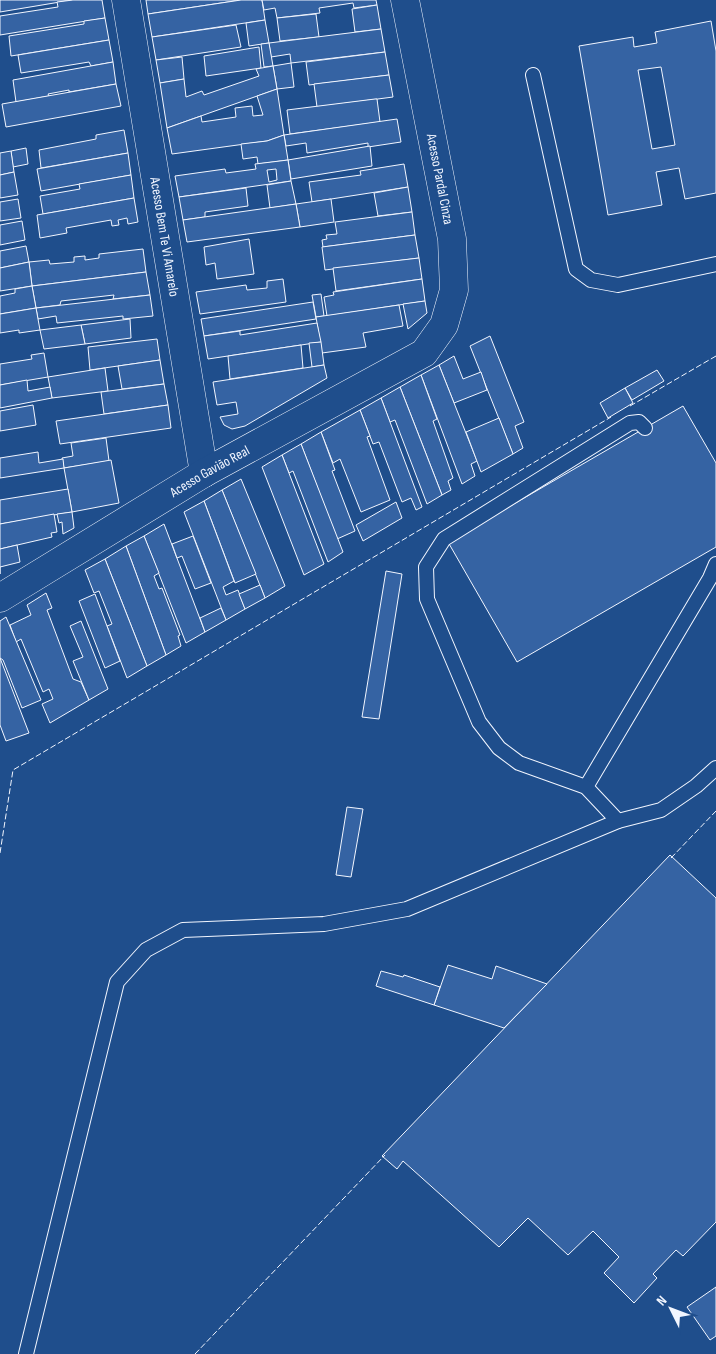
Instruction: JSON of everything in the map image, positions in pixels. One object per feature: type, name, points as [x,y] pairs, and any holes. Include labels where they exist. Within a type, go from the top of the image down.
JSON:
[{"type":"street","name":"Acesso Bem Te Vi Amarelo","points":[[126,0],[204,473]]},
{"type":"street","name":"Acesso Pardal Cinza","points":[[405,0],[452,248],[454,290],[444,325],[424,353]]},
{"type":"street","name":"Acesso Gavião Real","points":[[0,598],[204,473],[424,353]]},
{"type":"lane","points":[[533,76],[576,269],[591,280],[618,285],[716,264]]},
{"type":"lane","points":[[618,821],[586,787],[519,763],[499,748],[479,722],[426,599],[426,567],[444,539],[630,423],[639,422],[645,428]]},
{"type":"lane","points":[[586,787],[710,578],[716,564]]},
{"type":"lane","points":[[26,1354],[117,982],[146,950],[183,930],[324,924],[407,909],[618,821],[661,810],[696,786],[716,768]]},
{"type":"building","points":[[0,0],[72,0],[0,12]]},
{"type":"building","points":[[102,0],[105,18],[0,35],[0,16],[58,7],[57,2]]},
{"type":"building","points":[[146,0],[241,0],[148,14]]},
{"type":"building","points":[[241,0],[262,0],[265,20],[152,37],[148,14]]},
{"type":"building","points":[[262,0],[376,0],[377,5],[354,8],[353,3],[319,8],[320,13],[277,18],[275,8],[264,10]]},
{"type":"building","points":[[377,5],[381,29],[355,32],[352,9]]},
{"type":"building","points":[[316,14],[319,37],[280,41],[277,18]]},
{"type":"building","points":[[105,18],[109,40],[11,56],[9,36],[84,24],[84,21]]},
{"type":"building","points":[[265,20],[269,43],[249,46],[246,23]]},
{"type":"building","points":[[711,21],[716,51],[716,193],[685,199],[679,168],[656,172],[662,205],[608,215],[579,46],[633,37],[634,47],[657,43],[655,32]],"holes":[[[661,67],[675,145],[652,149],[638,70]]]},
{"type":"building","points":[[236,25],[241,47],[156,60],[152,37]]},
{"type":"building","points":[[381,29],[385,52],[291,63],[290,54],[271,57],[269,43]]},
{"type":"building","points":[[109,40],[113,62],[91,66],[89,62],[21,73],[18,55]]},
{"type":"building","points":[[269,43],[273,66],[264,67],[261,44]]},
{"type":"building","points":[[259,47],[261,68],[206,76],[204,56]]},
{"type":"building","points":[[385,52],[389,75],[309,85],[306,62]]},
{"type":"building","points":[[182,57],[184,79],[160,83],[156,60]]},
{"type":"building","points":[[113,62],[116,84],[69,92],[69,90],[16,102],[13,80]]},
{"type":"building","points":[[291,63],[294,87],[277,89],[273,66]]},
{"type":"building","points":[[273,66],[277,89],[167,128],[160,83],[184,79],[186,97],[202,91],[204,95],[259,76],[256,69]]},
{"type":"building","points":[[389,75],[393,97],[317,107],[314,84]]},
{"type":"building","points":[[116,84],[121,106],[6,127],[2,104]]},
{"type":"building","points":[[277,89],[284,135],[267,141],[172,154],[167,128],[201,116],[202,122],[236,117],[235,108],[252,106],[253,116],[263,115],[257,96]]},
{"type":"building","points":[[377,99],[380,122],[290,134],[287,110]]},
{"type":"building","points":[[397,119],[401,142],[368,147],[368,143],[307,153],[306,143],[286,146],[284,135]]},
{"type":"building","points":[[124,130],[128,153],[41,168],[39,150],[96,139],[96,135]]},
{"type":"building","points":[[284,135],[288,160],[258,164],[257,157],[243,159],[241,144],[267,141]]},
{"type":"building","points":[[370,146],[372,166],[291,179],[288,160]]},
{"type":"building","points":[[26,148],[28,164],[13,167],[11,151]]},
{"type":"building","points":[[11,151],[14,172],[0,175],[0,153]]},
{"type":"building","points":[[128,153],[131,175],[41,191],[37,169]]},
{"type":"building","points":[[288,160],[291,181],[179,197],[175,176],[225,169],[226,173],[256,169],[255,164]],"holes":[[[276,169],[277,180],[269,182],[267,170]]]},
{"type":"building","points":[[404,164],[408,187],[312,202],[309,182],[361,175],[360,171]]},
{"type":"building","points":[[14,172],[18,195],[0,198],[0,175]]},
{"type":"building","points":[[131,175],[134,198],[43,214],[40,196],[80,189],[79,184]]},
{"type":"building","points":[[291,181],[296,204],[270,208],[267,185]]},
{"type":"building","points":[[408,187],[412,212],[378,216],[374,193]]},
{"type":"building","points":[[246,188],[248,206],[205,212],[205,217],[183,220],[179,197]]},
{"type":"building","points":[[134,198],[138,222],[128,224],[127,218],[118,220],[119,225],[112,226],[111,220],[66,228],[67,233],[40,238],[37,215]]},
{"type":"building","points":[[18,199],[21,218],[0,221],[0,202]]},
{"type":"building","points":[[331,199],[334,222],[300,227],[296,204]]},
{"type":"building","points":[[296,204],[300,227],[187,242],[183,220]]},
{"type":"building","points":[[412,212],[415,235],[323,247],[322,240],[327,239],[326,235],[337,234],[335,222]]},
{"type":"building","points":[[22,221],[25,240],[0,245],[0,225]]},
{"type":"building","points":[[415,235],[419,258],[325,270],[322,247]]},
{"type":"building","points":[[249,239],[254,274],[217,279],[215,263],[206,265],[204,247]]},
{"type":"building","points":[[26,246],[29,262],[0,268],[0,251]]},
{"type":"building","points":[[143,249],[146,272],[32,286],[29,262],[49,260],[50,264],[74,262],[74,257],[85,256],[85,260],[99,258],[99,254]]},
{"type":"building","points":[[419,258],[422,279],[336,291],[333,268]]},
{"type":"building","points":[[29,262],[32,286],[0,291],[0,268]]},
{"type":"building","points":[[146,272],[150,295],[113,299],[114,295],[61,301],[60,305],[36,308],[32,286]]},
{"type":"building","points":[[283,279],[286,302],[200,314],[196,292],[246,285],[247,290],[267,288],[267,281]]},
{"type":"building","points":[[422,279],[425,301],[327,316],[324,297],[334,295],[333,292]]},
{"type":"building","points":[[32,286],[36,308],[0,314],[0,296],[15,293],[15,289]]},
{"type":"building","points":[[321,294],[324,316],[316,317],[312,295]]},
{"type":"building","points":[[150,295],[153,316],[123,319],[123,316],[57,323],[56,316],[38,319],[36,308]]},
{"type":"building","points":[[425,301],[427,313],[408,329],[403,304]]},
{"type":"building","points":[[313,302],[316,319],[204,336],[201,319]]},
{"type":"building","points":[[399,305],[403,326],[363,333],[366,347],[322,353],[316,317]]},
{"type":"building","points":[[36,308],[40,330],[19,333],[19,330],[0,333],[0,314]]},
{"type":"building","points":[[130,319],[131,338],[85,344],[81,325]]},
{"type":"building","points":[[317,323],[321,342],[208,359],[204,336],[240,331],[240,335]]},
{"type":"building","points":[[81,325],[85,344],[44,349],[40,330]]},
{"type":"building","points":[[490,336],[524,422],[515,426],[523,448],[513,454],[470,346]]},
{"type":"building","points":[[157,339],[160,360],[90,370],[88,347]]},
{"type":"building","points":[[321,342],[324,365],[312,367],[309,343]]},
{"type":"building","points":[[301,345],[303,368],[230,379],[228,356]]},
{"type":"building","points":[[44,353],[48,377],[0,385],[0,364],[32,359],[31,355]]},
{"type":"building","points":[[454,356],[463,379],[481,372],[487,390],[454,403],[439,365]]},
{"type":"building","points":[[160,360],[164,384],[122,389],[118,366]]},
{"type":"building","points":[[324,365],[327,378],[245,426],[232,429],[224,425],[220,417],[238,414],[236,402],[217,405],[213,382]]},
{"type":"building","points":[[439,365],[477,461],[471,464],[475,476],[462,484],[421,375]]},
{"type":"building","points":[[105,368],[108,391],[52,398],[48,377]]},
{"type":"building","points":[[657,370],[664,381],[632,400],[625,388]]},
{"type":"building","points":[[421,375],[437,419],[433,421],[453,478],[448,481],[451,490],[442,495],[400,387]]},
{"type":"building","points":[[27,380],[28,391],[50,387],[52,398],[0,408],[0,385]]},
{"type":"building","points":[[164,384],[168,405],[104,414],[101,392]]},
{"type":"building","points":[[400,387],[442,495],[427,504],[395,420],[390,422],[381,398]]},
{"type":"building","points":[[625,388],[633,403],[608,418],[600,403]]},
{"type":"building","points":[[381,398],[422,507],[416,510],[411,498],[402,502],[379,442],[373,444],[360,410]]},
{"type":"building","points":[[33,405],[36,425],[0,431],[0,411]]},
{"type":"building","points":[[168,405],[171,428],[60,444],[56,421]]},
{"type":"building","points":[[683,406],[716,463],[716,547],[517,662],[448,542]]},
{"type":"building","points":[[360,410],[370,436],[367,437],[390,500],[361,512],[340,459],[333,463],[321,432]]},
{"type":"building","points":[[499,418],[513,454],[481,472],[466,432]]},
{"type":"building","points":[[321,432],[335,470],[332,471],[355,531],[337,539],[301,444]]},
{"type":"building","points":[[106,438],[109,461],[64,468],[62,458],[73,456],[71,443]]},
{"type":"building","points":[[301,444],[343,552],[328,562],[293,471],[289,473],[282,455]]},
{"type":"building","points":[[38,452],[39,463],[63,459],[64,468],[0,478],[0,458]]},
{"type":"building","points":[[282,455],[324,564],[304,575],[262,467]]},
{"type":"building","points":[[111,460],[119,503],[72,512],[64,468]]},
{"type":"building","points":[[241,479],[285,586],[265,598],[222,490]]},
{"type":"building","points":[[68,489],[72,512],[0,524],[0,500]]},
{"type":"building","points":[[222,490],[256,574],[235,583],[204,501]]},
{"type":"building","points":[[204,501],[234,581],[223,587],[226,595],[238,590],[245,609],[226,620],[184,512]]},
{"type":"building","points":[[396,502],[402,518],[363,541],[356,525]]},
{"type":"building","points":[[72,512],[74,528],[63,534],[62,522],[59,523],[57,514]]},
{"type":"building","points":[[54,514],[57,532],[51,533],[52,537],[0,549],[0,524]]},
{"type":"building","points":[[164,524],[205,632],[186,643],[144,536]]},
{"type":"building","points":[[144,536],[159,573],[154,576],[159,589],[162,588],[180,635],[178,636],[181,646],[166,655],[126,546]]},
{"type":"building","points":[[193,536],[211,583],[195,589],[182,556],[177,558],[172,544]]},
{"type":"building","points":[[17,545],[20,562],[0,567],[0,549]]},
{"type":"building","points":[[126,546],[166,655],[147,666],[105,559]]},
{"type":"building","points":[[105,559],[147,666],[127,678],[107,626],[112,624],[99,591],[94,593],[85,570]]},
{"type":"building","points":[[386,571],[402,574],[379,719],[362,717]]},
{"type":"building","points":[[260,585],[265,598],[245,609],[239,594]]},
{"type":"building","points":[[46,593],[52,608],[47,610],[73,679],[81,682],[89,700],[50,723],[42,704],[53,699],[49,689],[43,692],[21,639],[16,642],[10,625],[31,615],[27,605]]},
{"type":"building","points":[[95,594],[120,661],[105,668],[79,601]]},
{"type":"building","points":[[221,608],[226,620],[205,632],[200,618]]},
{"type":"building","points":[[6,617],[41,700],[22,708],[3,660],[0,658],[0,621]]},
{"type":"building","points":[[81,621],[108,689],[89,700],[73,661],[83,657],[70,626]]},
{"type":"building","points":[[0,658],[29,733],[6,741],[0,725]]},
{"type":"building","points":[[347,807],[363,809],[351,877],[336,875]]},
{"type":"building","points":[[670,855],[716,898],[716,1222],[683,1256],[676,1250],[653,1274],[657,1278],[634,1303],[604,1273],[619,1257],[593,1231],[568,1255],[528,1218],[499,1247],[403,1161],[397,1169],[382,1156]]},
{"type":"building","points":[[448,965],[492,979],[496,966],[547,984],[504,1028],[434,1005]]},
{"type":"building","points":[[381,971],[403,977],[404,975],[440,987],[434,1005],[376,986]]},
{"type":"building","points":[[716,1287],[716,1336],[710,1340],[687,1307]]},
{"type":"fence","points":[[630,406],[716,356]]},
{"type":"fence","points":[[0,853],[13,770],[611,417]]},
{"type":"fence","points":[[671,858],[716,811]]},
{"type":"fence","points":[[195,1354],[385,1155]]}]
